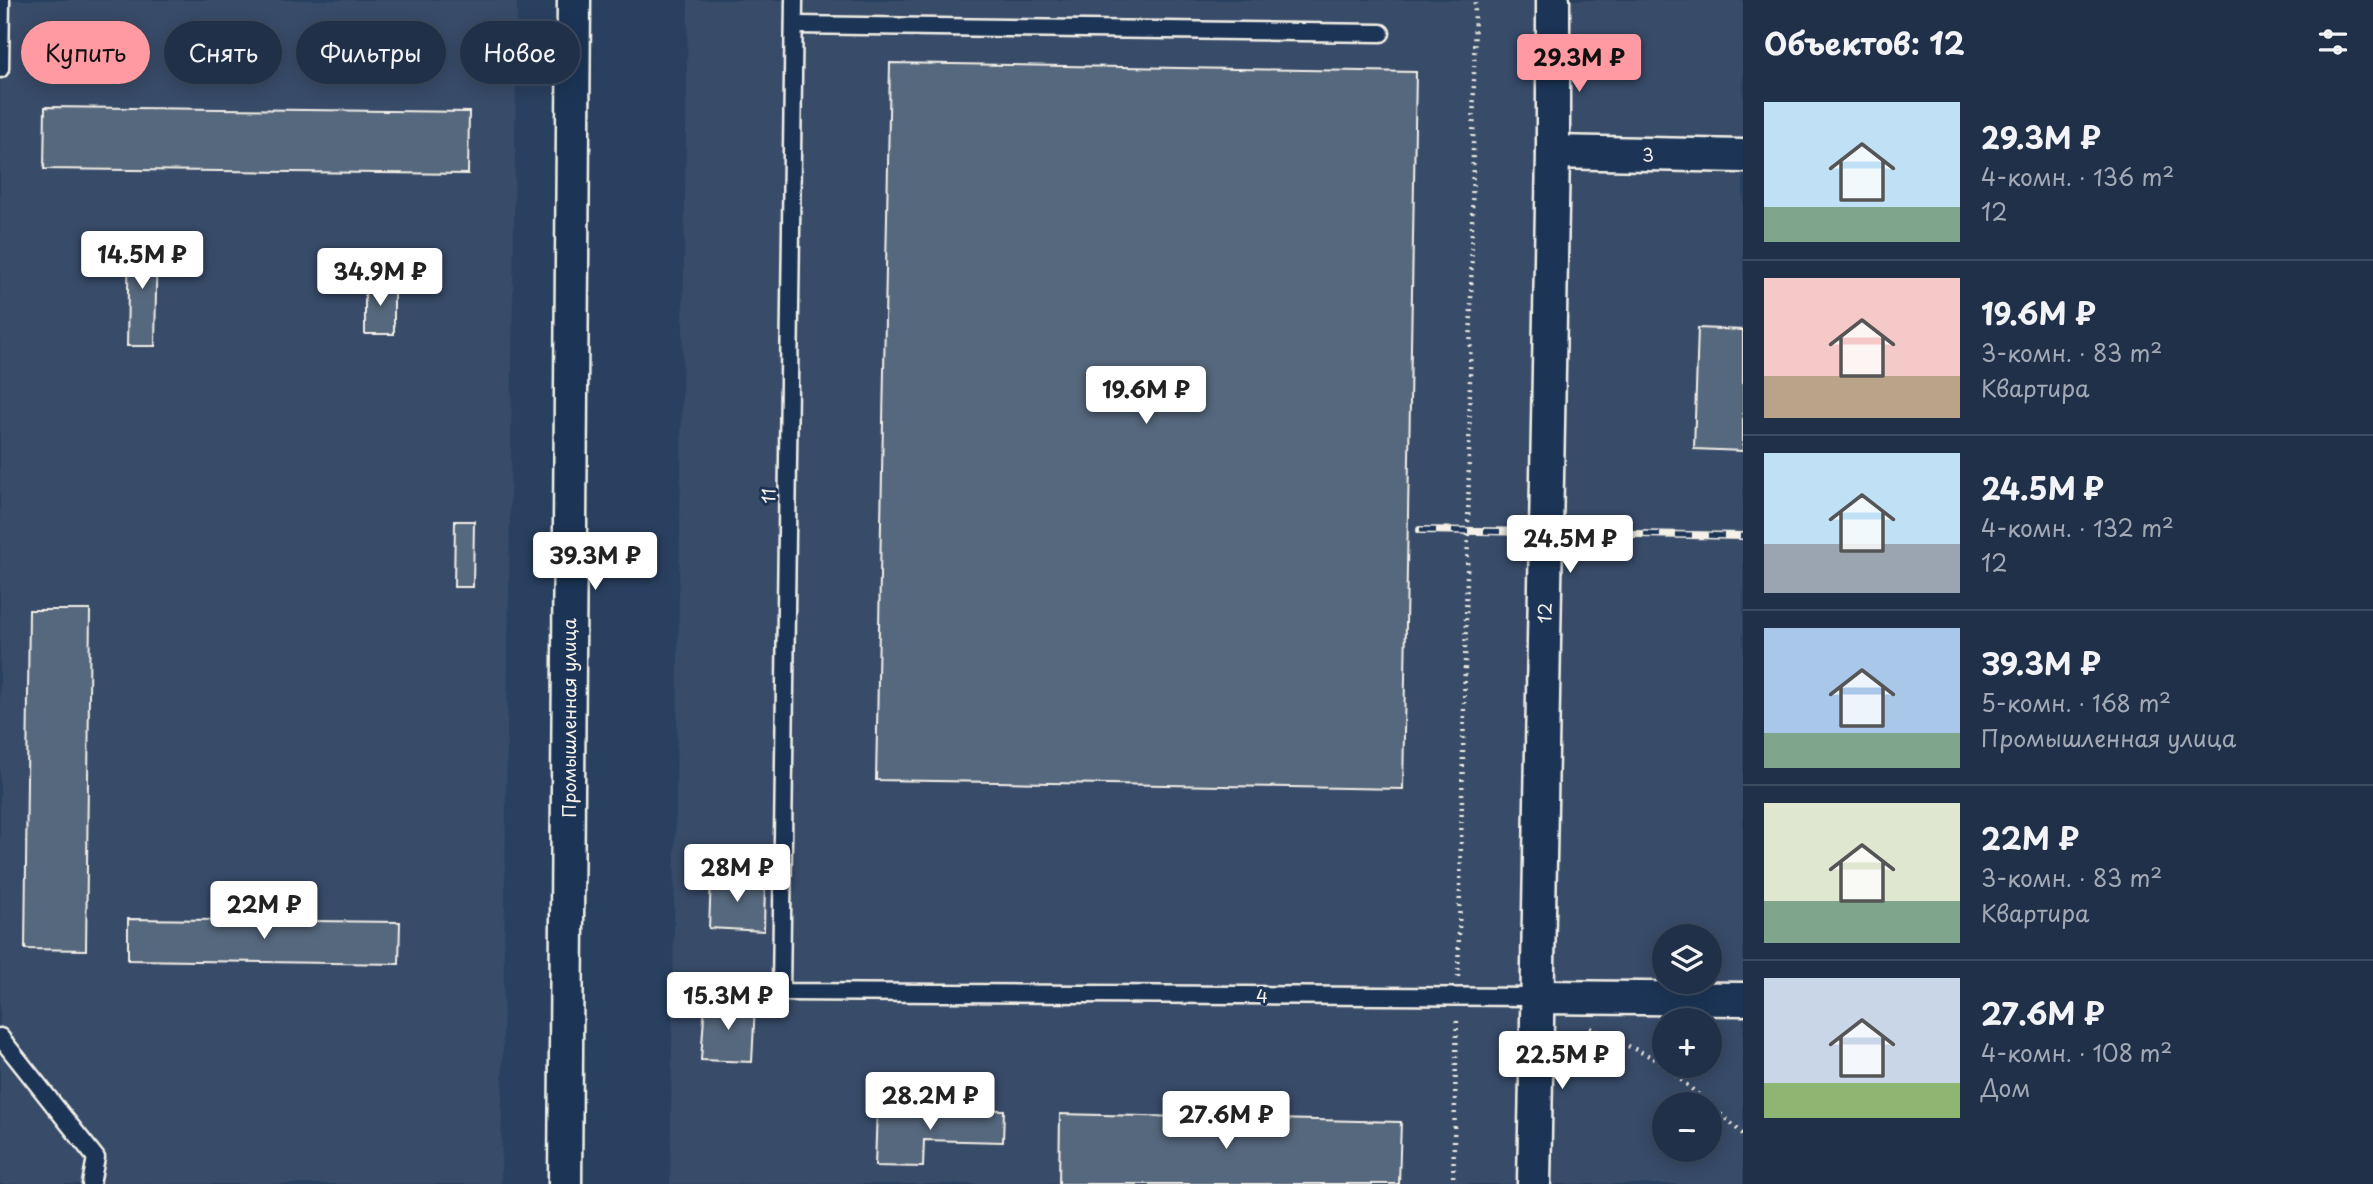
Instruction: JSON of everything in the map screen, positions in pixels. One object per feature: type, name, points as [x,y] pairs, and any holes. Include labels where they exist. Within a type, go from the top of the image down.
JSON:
[{"type":"street","name":"Промышленная улица","points":[[565,1184],[574,0]]},
{"type":"street","name":"12","points":[[1534,1184],[1553,152],[1553,0]]},
{"type":"street","name":"3","points":[[1553,152],[1743,156]]},
{"type":"street","name":"4","points":[[1538,997],[1743,999]]},
{"type":"lane","points":[[0,69],[1,0]]},
{"type":"lane","name":"11","points":[[781,992],[794,0]]},
{"type":"lane","points":[[794,25],[1381,33]]},
{"type":"lane","name":"4","points":[[781,992],[1538,997]]},
{"type":"lane","points":[[0,1037],[96,1158],[91,1184]]},
{"type":"path","points":[[1458,989],[1468,531],[1475,0]]},
{"type":"path","points":[[1453,1184],[1457,1003]]},
{"type":"path","points":[[1579,1022],[1652,1057]]},
{"type":"path","points":[[1678,1078],[1694,1092]]},
{"type":"path","points":[[1722,1116],[1743,1134]]},
{"type":"shaded area","points":[[0,0],[517,0],[517,21],[460,21],[460,84],[516,84],[501,1184],[0,1184]]},
{"type":"shaded area","points":[[688,0],[1743,0],[1743,1184],[670,1184]]},
{"type":"building","points":[[890,63],[1416,72],[1403,789],[876,780]]},
{"type":"building","points":[[45,107],[469,112],[468,174],[44,169]]},
{"type":"building","points":[[129,235],[157,236],[155,346],[127,346]]},
{"type":"building","points":[[365,283],[394,283],[394,334],[365,334]]},
{"type":"building","points":[[1698,328],[1743,330],[1743,451],[1694,449]]},
{"type":"building","points":[[455,521],[474,521],[473,587],[454,587]]},
{"type":"building","points":[[29,610],[90,610],[86,950],[25,949]]},
{"type":"building","points":[[711,878],[765,880],[764,931],[709,928]]},
{"type":"building","points":[[128,919],[400,922],[399,964],[128,960]]},
{"type":"building","points":[[705,1002],[755,1005],[752,1062],[701,1060]]},
{"type":"building","points":[[877,1108],[1004,1110],[1003,1142],[924,1140],[923,1167],[875,1166]]},
{"type":"building","points":[[1060,1114],[1401,1122],[1399,1184],[1059,1184]]},
{"type":"railway","points":[[1420,530],[1743,536]]}]
